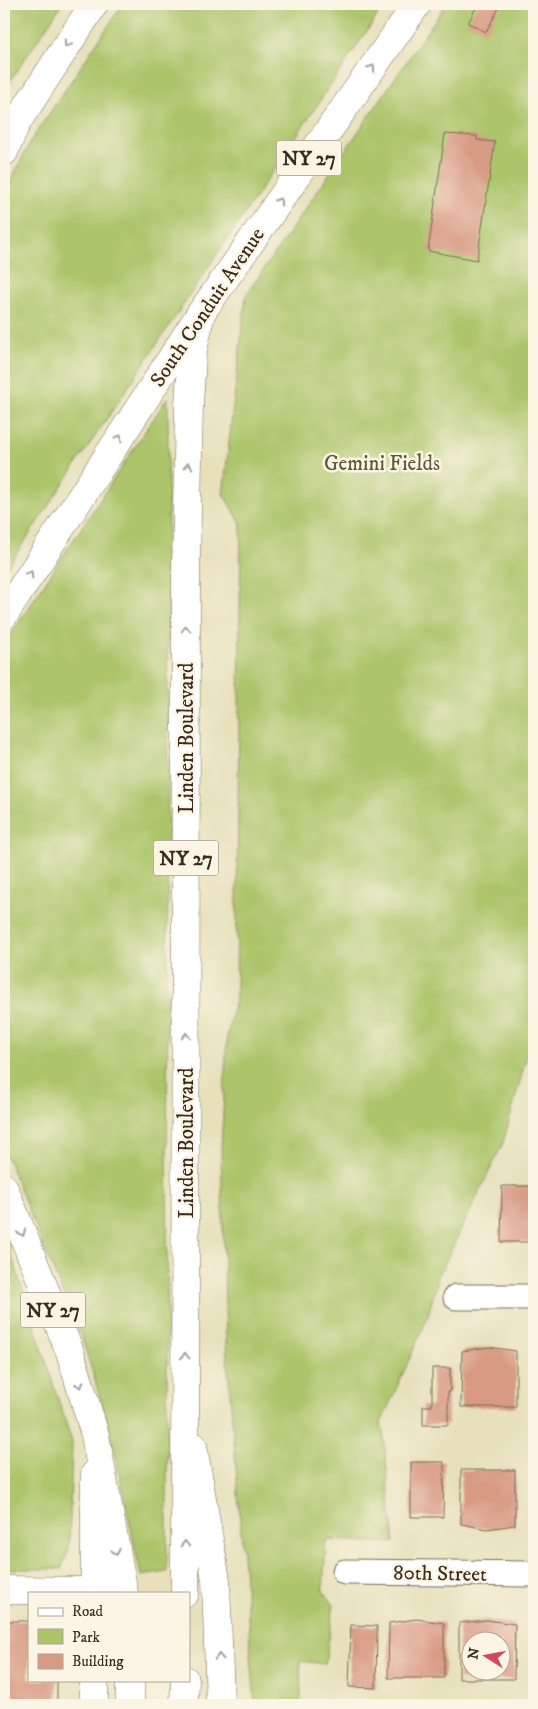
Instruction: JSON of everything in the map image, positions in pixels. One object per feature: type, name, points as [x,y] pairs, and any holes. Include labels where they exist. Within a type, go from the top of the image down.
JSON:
[{"type":"main road","points":[[4,152],[10,132],[94,4]]},
{"type":"main road","name":"South Conduit Avenue","points":[[4,615],[201,313],[417,4]]},
{"type":"main road","name":"Linden Boulevard","points":[[185,1592],[186,557],[189,404],[192,355],[201,313]]},
{"type":"main road","name":"NY 27","points":[[4,1188],[70,1352],[95,1435],[124,1592]]},
{"type":"main road","name":"Linden Boulevard","points":[[185,1405],[216,1580],[220,1705]]},
{"type":"main road","points":[[95,1435],[95,1592]]},
{"type":"main road","points":[[4,1590],[124,1592]]},
{"type":"main road","points":[[94,1682],[94,1705]]},
{"type":"main road","points":[[130,1682],[130,1705]]},
{"type":"main road","points":[[184,1705],[185,1682]]},
{"type":"street","points":[[456,1297],[534,1298]]},
{"type":"street","name":"80th Street","points":[[345,1572],[534,1574]]},
{"type":"green space","points":[[4,4],[62,4],[4,90]]},
{"type":"green space","points":[[123,4],[385,4],[4,572],[4,195],[30,142]]},
{"type":"green space","name":"Gemini Fields","points":[[446,4],[534,4],[534,1030],[503,1143],[439,1275],[427,1319],[381,1423],[394,1543],[326,1540],[323,1591],[334,1605],[325,1664],[300,1661],[301,1697],[299,1705],[255,1705],[226,1344],[221,1149],[227,1037],[236,995],[241,523],[223,494],[246,295]]},
{"type":"green space","points":[[168,397],[167,1572],[141,1576],[110,1430],[83,1341],[4,1151],[4,645]]},
{"type":"green space","points":[[4,1231],[72,1442],[69,1549],[61,1569],[4,1569]]},
{"type":"building","points":[[478,4],[501,4],[486,32],[468,23]]},
{"type":"building","points":[[445,134],[477,136],[477,140],[495,142],[477,260],[428,251]]},
{"type":"building","points":[[502,1186],[531,1186],[530,1242],[501,1242]]},
{"type":"building","points":[[489,1347],[516,1351],[516,1407],[461,1407],[462,1351]]},
{"type":"building","points":[[533,1359],[534,1407],[532,1407]]},
{"type":"building","points":[[432,1368],[450,1368],[448,1425],[423,1425],[423,1406],[432,1406]]},
{"type":"building","points":[[411,1462],[444,1462],[443,1517],[411,1517]]},
{"type":"building","points":[[461,1470],[515,1470],[515,1525],[487,1529],[461,1524]]},
{"type":"building","points":[[532,1470],[534,1470],[534,1526],[532,1525]]},
{"type":"building","points":[[416,1619],[444,1623],[444,1678],[388,1678],[389,1623]]},
{"type":"building","points":[[487,1620],[515,1624],[514,1679],[510,1679],[510,1632],[460,1632],[459,1679],[459,1623]]},
{"type":"building","points":[[4,1621],[28,1621],[28,1682],[57,1682],[57,1705],[4,1705]]},
{"type":"building","points":[[531,1623],[534,1623],[534,1679],[531,1679]]},
{"type":"building","points":[[351,1625],[377,1626],[376,1688],[349,1687]]}]
